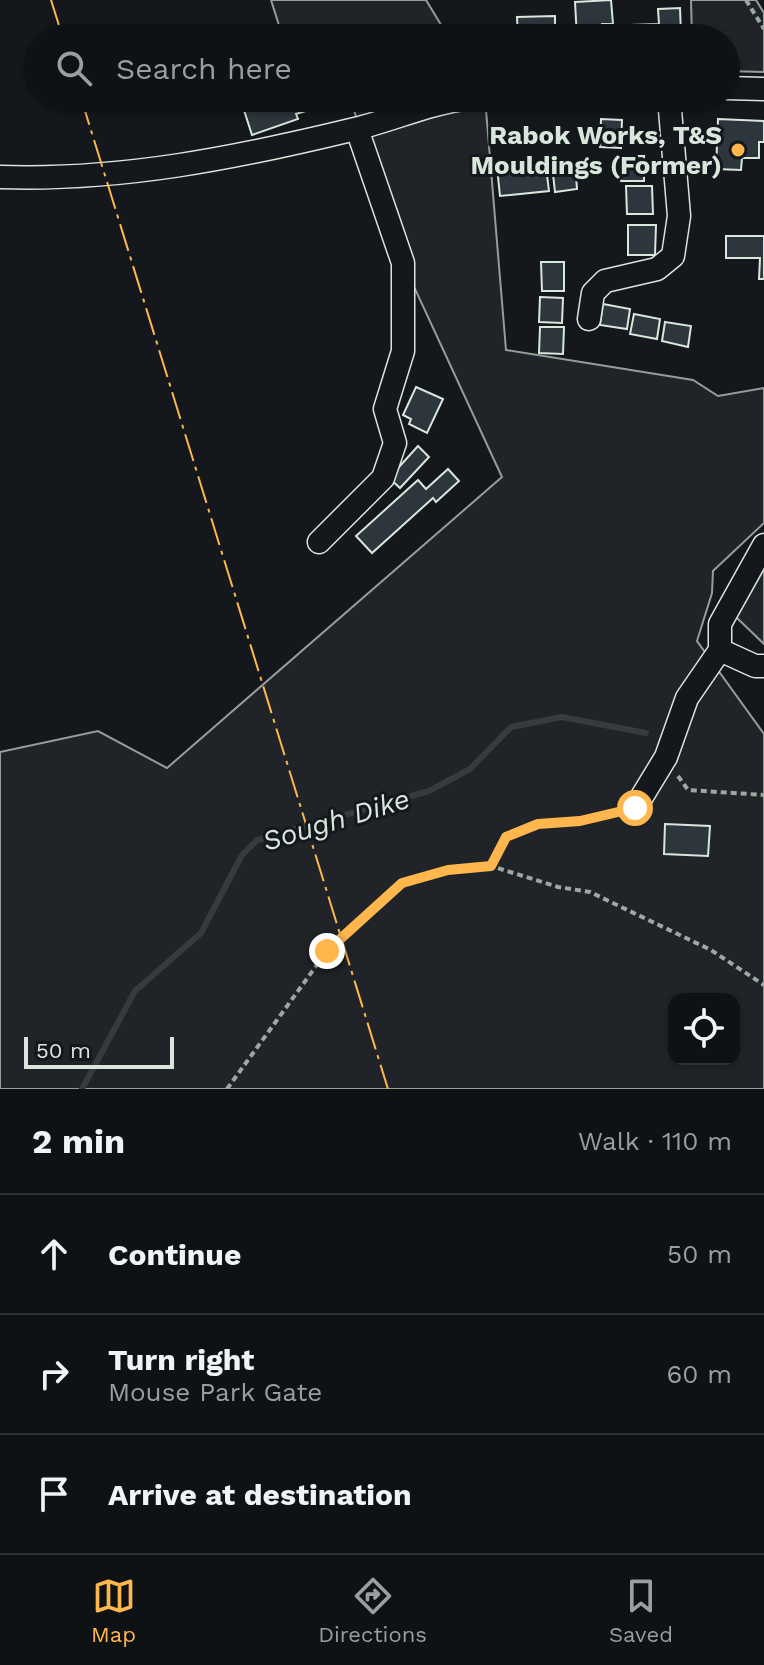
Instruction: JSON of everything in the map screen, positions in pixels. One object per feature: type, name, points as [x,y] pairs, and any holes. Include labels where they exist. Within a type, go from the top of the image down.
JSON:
[{"type":"street","points":[[740,88],[764,89]]},
{"type":"street","points":[[0,177],[53,179],[147,171],[240,157],[418,112]]},
{"type":"street","points":[[589,319],[593,293],[605,281],[657,269],[673,256],[679,216],[670,112]]},
{"type":"street","points":[[319,542],[383,478],[395,443],[385,409],[403,351],[403,263],[357,129]]},
{"type":"street","points":[[635,808],[666,757],[687,698],[720,650],[720,624],[764,545]]},
{"type":"street","points":[[720,650],[755,666],[764,666]]},
{"type":"path","points":[[746,0],[764,29]]},
{"type":"path","points":[[666,757],[688,790],[764,795]]},
{"type":"path","points":[[491,866],[506,837],[527,828],[635,808]]},
{"type":"path","points":[[227,1089],[327,951],[402,883],[448,870],[491,866],[558,887],[590,892],[711,950],[764,985]]},
{"type":"shaded area","points":[[271,0],[426,0],[441,24],[279,24]]},
{"type":"shaded area","points":[[691,0],[756,0],[764,13],[764,72],[740,71],[740,24],[692,24]]},
{"type":"shaded area","points":[[354,112],[486,112],[506,350],[693,380],[718,396],[764,388],[764,523],[713,571],[712,593],[697,641],[764,734],[764,1089],[0,1089],[0,752],[98,731],[167,768],[502,477],[403,263]]},
{"type":"shaded area","points":[[764,563],[764,644],[736,617]]},
{"type":"building","points":[[611,0],[613,24],[576,24],[575,2]]},
{"type":"building","points":[[680,8],[681,24],[659,24],[658,9]]},
{"type":"building","points":[[555,16],[555,24],[517,24],[517,17]]},
{"type":"building","points":[[245,112],[302,112],[296,114],[298,119],[252,135]]},
{"type":"building","points":[[601,119],[622,120],[621,148],[600,147]]},
{"type":"building","name":"Rabok Works, T&S Mouldings (Former)","points":[[718,119],[764,121],[764,142],[759,142],[759,158],[742,158],[741,170],[716,169]]},
{"type":"building","points":[[621,156],[644,156],[644,181],[621,181]]},
{"type":"building","points":[[575,162],[577,189],[555,192],[552,165]]},
{"type":"building","points":[[540,163],[540,175],[547,175],[549,191],[500,196],[497,167]]},
{"type":"building","points":[[626,186],[652,186],[653,214],[627,214]]},
{"type":"building","points":[[628,225],[656,225],[655,255],[628,255]]},
{"type":"building","points":[[726,236],[764,236],[764,279],[759,279],[760,258],[726,258]]},
{"type":"building","points":[[541,262],[564,262],[564,291],[542,291]]},
{"type":"building","points":[[540,297],[563,298],[562,323],[539,322]]},
{"type":"building","points":[[603,304],[630,309],[627,329],[600,325]]},
{"type":"building","points":[[634,314],[660,319],[657,339],[630,334]]},
{"type":"building","points":[[665,322],[691,326],[688,347],[662,341]]},
{"type":"building","points":[[540,327],[564,327],[563,354],[539,353]]},
{"type":"building","points":[[416,387],[443,399],[427,433],[409,424],[411,419],[403,415]]},
{"type":"building","points":[[418,446],[429,457],[400,488],[389,478]]},
{"type":"building","points":[[448,469],[459,481],[436,502],[433,498],[372,553],[356,536],[418,480],[426,489]]},
{"type":"building","points":[[665,824],[710,826],[708,856],[664,854]]},
{"type":"waterway","name":"Sough Dike","points":[[82,1089],[135,991],[201,933],[242,855],[257,840],[429,791],[470,769],[511,727],[562,717],[646,733]]},
{"type":"power","points":[[51,0],[59,24]]},
{"type":"power","points":[[85,112],[388,1089]]},
{"type":"place","name":"Rabok Works, T&S Mouldings (Former)","points":[[738,150]]},
{"type":"route","points":[[327,951],[402,883],[448,870],[491,866],[506,837],[538,824],[580,821],[635,808]]}]
